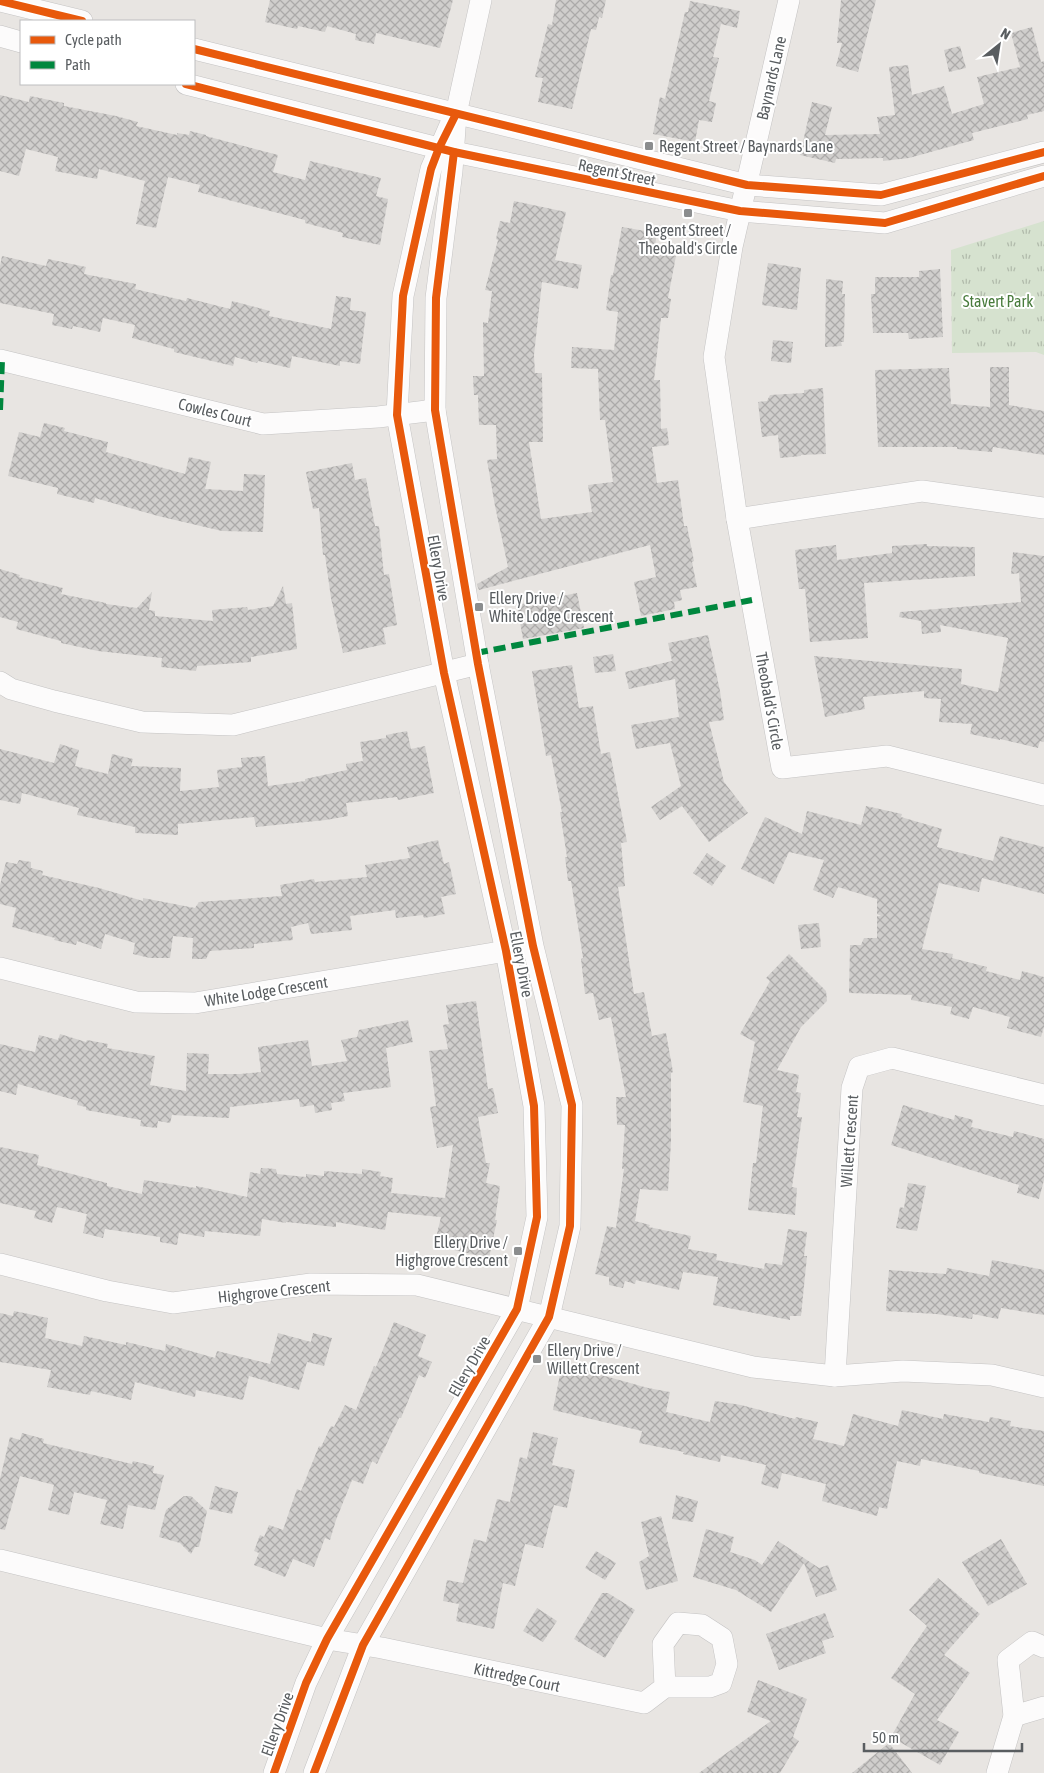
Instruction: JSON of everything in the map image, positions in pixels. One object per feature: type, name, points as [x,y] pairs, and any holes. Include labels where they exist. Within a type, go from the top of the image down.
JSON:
[{"type":"street","points":[[456,114],[481,0]]},
{"type":"street","name":"Baynards Lane","points":[[747,185],[789,0]]},
{"type":"street","points":[[0,1],[78,20]]},
{"type":"street","points":[[0,36],[20,42]]},
{"type":"street","name":"Regent Street","points":[[195,49],[747,185],[881,195],[1044,152]]},
{"type":"street","name":"Regent Street","points":[[190,85],[446,150],[740,211],[885,223],[1044,176]]},
{"type":"street","name":"Ellery Drive","points":[[314,1773],[363,1645],[549,1317],[570,1226],[572,1105],[534,946],[478,664],[435,410],[436,298],[446,150],[456,114]]},
{"type":"street","name":"Ellery Drive","points":[[274,1773],[306,1683],[327,1639],[517,1309],[537,1217],[534,1106],[506,951],[444,673],[397,415],[402,296],[431,169],[446,150]]},
{"type":"street","name":"Theobald's Circle","points":[[747,185],[732,247],[714,357],[737,519],[782,768],[887,756],[1044,795]]},
{"type":"street","name":"Cowles Court","points":[[0,360],[263,424],[397,415],[435,410]]},
{"type":"street","points":[[737,519],[922,491],[1044,508]]},
{"type":"street","points":[[0,682],[11,689],[142,722],[233,725],[478,664]]},
{"type":"street","name":"White Lodge Crescent","points":[[0,968],[136,1002],[195,1003],[534,946]]},
{"type":"street","name":"Willett Crescent","points":[[835,1376],[852,1088],[859,1067],[892,1058],[1044,1095]]},
{"type":"street","name":"Highgrove Crescent","points":[[0,1264],[106,1291],[173,1303],[311,1284],[417,1285],[549,1317]]},
{"type":"street","points":[[549,1317],[753,1367],[835,1376],[903,1370],[992,1375],[1044,1388]]},
{"type":"street","points":[[0,1560],[327,1639],[363,1645]]},
{"type":"street","points":[[997,1773],[1014,1716],[1008,1660],[1032,1642],[1044,1647]]},
{"type":"street","name":"Kittredge Court","points":[[363,1645],[644,1703],[665,1687]]},
{"type":"street","points":[[1014,1716],[1044,1707]]},
{"type":"green space","name":"Stavert Park","points":[[1044,221],[1044,355],[1036,352],[952,353],[951,250]]},
{"type":"building","points":[[270,0],[453,0],[440,48],[376,33],[374,44],[355,40],[356,34],[327,26],[325,32],[298,26],[297,29],[265,22]]},
{"type":"building","points":[[556,0],[606,0],[602,18],[599,17],[596,30],[591,29],[572,109],[538,102],[543,78],[535,77],[548,24],[552,25]]},
{"type":"building","points":[[841,0],[876,0],[858,72],[836,66],[842,43],[837,43]]},
{"type":"building","points":[[690,1],[740,11],[737,28],[721,24],[713,57],[719,58],[709,101],[716,103],[712,122],[699,120],[695,142],[653,134],[660,97],[665,99],[685,12],[688,12]]},
{"type":"building","points":[[1032,27],[1041,62],[1044,61],[1044,111],[1027,115],[1028,119],[972,133],[974,140],[909,158],[883,161],[883,158],[836,159],[835,163],[800,155],[812,102],[832,107],[825,135],[880,134],[877,117],[895,115],[889,67],[908,65],[912,95],[944,86],[952,114],[984,104],[977,77],[1020,67],[1011,33]]},
{"type":"building","points":[[960,46],[966,68],[949,72],[944,50]]},
{"type":"building","points":[[0,95],[29,102],[30,96],[64,103],[64,106],[138,122],[136,126],[177,135],[177,133],[189,135],[190,131],[278,155],[273,172],[305,180],[310,161],[381,178],[376,196],[388,199],[380,245],[342,237],[343,233],[305,223],[305,220],[198,192],[200,185],[168,177],[156,228],[136,224],[145,181],[99,169],[97,179],[55,171],[58,157],[26,149],[19,176],[0,171]]},
{"type":"building","points":[[514,201],[566,212],[555,260],[582,265],[578,289],[542,282],[534,355],[535,373],[542,373],[543,442],[529,442],[541,519],[592,512],[588,485],[613,482],[605,420],[600,420],[598,369],[571,368],[572,347],[614,350],[618,312],[606,310],[611,275],[613,275],[622,227],[657,233],[654,252],[676,256],[668,298],[671,299],[668,318],[661,318],[654,380],[660,380],[661,429],[667,428],[669,445],[652,447],[657,483],[678,480],[684,526],[687,526],[694,561],[692,562],[697,587],[680,590],[682,600],[674,602],[675,609],[641,616],[634,582],[656,577],[650,545],[479,590],[477,585],[508,567],[487,460],[497,459],[496,425],[479,425],[478,395],[474,395],[473,376],[484,376],[483,322],[488,323],[492,291],[485,290],[498,240],[496,239],[500,221],[510,223]]},
{"type":"building","points":[[2,256],[46,266],[48,259],[86,267],[84,274],[136,284],[135,289],[186,301],[187,298],[230,309],[232,301],[270,311],[269,316],[331,329],[336,296],[351,298],[350,310],[366,312],[360,364],[340,361],[340,366],[292,356],[290,368],[258,361],[257,363],[235,357],[233,366],[174,352],[174,349],[132,338],[135,325],[103,318],[100,332],[73,326],[72,329],[52,325],[54,314],[0,303],[0,266]]},
{"type":"building","points":[[768,263],[801,268],[797,310],[762,305]]},
{"type":"building","points":[[940,269],[943,337],[909,339],[908,333],[873,333],[871,294],[875,294],[875,277],[919,277],[919,271]]},
{"type":"building","points":[[826,279],[843,281],[842,294],[845,294],[844,342],[841,342],[842,346],[825,347]]},
{"type":"building","points":[[773,340],[793,342],[791,363],[771,361]]},
{"type":"building","points":[[990,367],[1009,367],[1009,405],[1044,411],[1044,455],[993,447],[992,452],[957,449],[957,447],[878,447],[875,370],[949,368],[951,404],[990,407]]},
{"type":"building","points":[[823,388],[826,454],[780,458],[778,435],[762,437],[758,402],[767,401],[770,395],[804,393],[804,390]]},
{"type":"building","points":[[44,423],[65,428],[64,431],[108,442],[106,452],[185,474],[189,457],[211,462],[205,489],[243,491],[244,474],[265,475],[263,532],[222,531],[158,516],[95,498],[94,503],[57,494],[58,488],[8,476],[19,432],[40,437]]},
{"type":"building","points":[[352,463],[355,480],[366,478],[375,526],[379,526],[384,575],[389,574],[397,625],[383,628],[386,644],[343,653],[331,598],[325,555],[323,555],[319,508],[313,509],[306,472]]},
{"type":"building","points":[[927,544],[927,546],[975,547],[975,576],[864,583],[868,638],[810,642],[805,589],[799,589],[795,550],[836,545],[837,560],[892,553],[892,546]]},
{"type":"building","points":[[1013,552],[1044,556],[1044,742],[1040,741],[1038,748],[970,734],[972,724],[939,722],[941,699],[924,698],[924,691],[863,697],[865,709],[825,717],[814,656],[962,669],[961,684],[998,692],[1008,638],[940,625],[941,632],[922,634],[921,621],[899,617],[900,612],[1021,602],[1019,573],[1011,574]]},
{"type":"building","points":[[0,569],[20,575],[19,577],[63,588],[61,594],[106,604],[137,608],[152,592],[149,610],[155,611],[155,616],[213,621],[212,610],[247,607],[248,610],[273,606],[283,586],[286,604],[292,603],[297,649],[251,657],[251,662],[197,666],[196,671],[161,667],[162,658],[98,651],[61,643],[61,641],[16,629],[18,622],[0,617]]},
{"type":"building","points":[[577,593],[584,628],[523,639],[517,605]]},
{"type":"building","points":[[708,635],[724,720],[709,722],[724,782],[748,813],[709,842],[682,806],[660,820],[651,807],[681,786],[670,743],[636,749],[631,725],[679,717],[675,679],[629,689],[625,672],[672,661],[668,643]]},
{"type":"building","points":[[613,654],[616,671],[595,673],[593,657]]},
{"type":"building","points":[[572,665],[579,708],[593,706],[601,754],[610,752],[627,842],[621,843],[625,886],[618,887],[634,994],[644,992],[652,1036],[666,1033],[673,1072],[671,1073],[671,1142],[668,1191],[640,1189],[635,1221],[650,1225],[649,1227],[691,1236],[688,1249],[717,1254],[716,1260],[764,1269],[765,1263],[782,1265],[788,1229],[807,1232],[804,1256],[807,1256],[801,1316],[790,1316],[790,1320],[713,1305],[718,1277],[683,1272],[679,1290],[636,1280],[635,1284],[625,1281],[623,1288],[609,1285],[609,1277],[595,1274],[607,1226],[616,1228],[624,1169],[622,1169],[625,1125],[617,1125],[616,1097],[626,1097],[611,1017],[599,1020],[593,993],[585,994],[581,959],[583,958],[571,881],[568,881],[565,857],[567,857],[560,812],[562,812],[551,755],[546,756],[532,671]]},
{"type":"building","points":[[407,731],[411,749],[425,746],[434,793],[398,800],[397,797],[346,803],[348,816],[326,820],[256,827],[254,817],[178,824],[178,835],[135,833],[135,827],[77,815],[79,808],[22,793],[20,804],[0,800],[0,749],[54,763],[60,744],[79,750],[75,766],[108,774],[112,754],[133,759],[131,766],[181,768],[180,791],[219,787],[217,770],[242,767],[241,758],[265,756],[268,786],[305,781],[305,779],[347,770],[346,764],[363,761],[360,742],[386,738],[386,735]]},
{"type":"building","points":[[866,806],[902,814],[901,817],[942,829],[937,847],[993,861],[1000,836],[1044,847],[1044,894],[982,878],[979,892],[939,883],[922,949],[953,954],[952,958],[987,967],[986,971],[1020,980],[1022,971],[1044,977],[1044,1027],[1041,1037],[1007,1028],[1010,1017],[973,1007],[969,1019],[950,1014],[952,1007],[911,1000],[912,995],[849,993],[850,945],[861,945],[864,938],[877,938],[877,916],[881,916],[877,914],[877,899],[838,887],[833,898],[813,890],[824,860],[789,852],[774,884],[741,869],[765,817],[802,834],[807,811],[861,825]]},
{"type":"building","points":[[438,840],[444,864],[449,862],[456,894],[441,897],[445,914],[424,918],[423,915],[396,918],[395,910],[350,916],[352,930],[311,934],[308,923],[291,927],[293,940],[254,944],[254,948],[210,951],[206,959],[192,959],[193,938],[173,936],[170,958],[150,958],[133,954],[135,943],[105,934],[101,949],[77,941],[76,945],[54,940],[55,938],[12,927],[16,908],[0,904],[0,885],[6,862],[17,864],[19,860],[31,862],[31,868],[43,871],[42,875],[99,888],[143,901],[143,898],[195,908],[199,902],[282,896],[280,885],[314,879],[315,882],[367,877],[365,865],[410,858],[407,847]]},
{"type":"building","points":[[707,853],[726,866],[712,886],[693,873]]},
{"type":"building","points":[[819,923],[821,947],[801,949],[798,925]]},
{"type":"building","points":[[789,954],[826,991],[827,1001],[801,1027],[777,1070],[799,1075],[796,1092],[801,1093],[797,1117],[802,1117],[792,1187],[797,1188],[795,1215],[748,1210],[753,1163],[756,1163],[763,1106],[743,1102],[755,1042],[740,1034],[770,981],[766,978]]},
{"type":"building","points":[[476,1001],[488,1089],[493,1088],[498,1113],[478,1117],[486,1163],[490,1163],[486,1183],[500,1186],[495,1220],[497,1220],[489,1258],[454,1250],[455,1247],[435,1242],[441,1217],[388,1212],[385,1230],[336,1222],[336,1227],[262,1219],[260,1236],[205,1231],[204,1237],[179,1233],[177,1245],[160,1242],[160,1237],[105,1229],[103,1238],[83,1233],[87,1214],[57,1207],[52,1223],[34,1218],[36,1211],[0,1203],[0,1147],[39,1155],[37,1165],[107,1183],[107,1186],[142,1194],[144,1180],[196,1188],[196,1186],[247,1197],[250,1172],[260,1174],[261,1168],[276,1169],[277,1174],[306,1177],[306,1174],[324,1176],[324,1171],[362,1174],[362,1169],[381,1172],[380,1176],[393,1178],[391,1193],[445,1198],[453,1145],[437,1148],[430,1107],[436,1106],[429,1051],[448,1049],[443,1025],[449,1024],[446,1005]]},
{"type":"building","points":[[408,1020],[413,1042],[386,1048],[391,1087],[343,1093],[345,1101],[331,1103],[332,1110],[315,1113],[314,1105],[300,1107],[299,1099],[230,1107],[229,1118],[172,1115],[170,1123],[158,1121],[157,1128],[140,1126],[141,1120],[86,1110],[86,1107],[77,1105],[78,1101],[18,1084],[16,1095],[0,1091],[0,1044],[35,1052],[39,1035],[58,1040],[60,1034],[86,1042],[87,1040],[108,1044],[107,1048],[155,1056],[150,1085],[186,1091],[187,1053],[209,1054],[208,1074],[261,1072],[258,1047],[308,1040],[312,1066],[347,1061],[341,1040],[357,1037],[359,1030]]},
{"type":"building","points":[[903,1105],[954,1120],[955,1115],[973,1120],[971,1127],[1013,1137],[1014,1131],[1044,1139],[1044,1180],[1039,1199],[1017,1193],[1019,1185],[891,1145]]},
{"type":"building","points":[[908,1183],[926,1186],[917,1231],[896,1228],[900,1207],[904,1208]]},
{"type":"building","points":[[992,1260],[1044,1270],[1044,1315],[1001,1308],[998,1319],[973,1314],[972,1319],[936,1314],[886,1311],[889,1270],[946,1274],[947,1268],[989,1276]]},
{"type":"building","points":[[14,1311],[48,1318],[45,1338],[82,1346],[84,1336],[126,1345],[126,1342],[165,1351],[166,1344],[215,1358],[217,1351],[270,1364],[278,1333],[311,1342],[313,1333],[332,1338],[324,1366],[307,1362],[299,1390],[249,1376],[243,1400],[196,1390],[195,1397],[135,1382],[131,1400],[91,1391],[90,1395],[47,1387],[51,1370],[0,1362],[0,1313],[13,1316]]},
{"type":"building","points":[[394,1322],[426,1335],[418,1356],[432,1362],[425,1378],[419,1375],[401,1418],[399,1418],[377,1464],[372,1461],[363,1484],[352,1480],[330,1540],[325,1538],[314,1567],[293,1559],[285,1577],[254,1565],[259,1553],[254,1551],[260,1535],[264,1537],[269,1525],[283,1530],[297,1489],[301,1491],[319,1446],[321,1447],[331,1426],[334,1427],[345,1405],[356,1410]]},
{"type":"building","points":[[562,1364],[595,1371],[594,1373],[648,1388],[670,1392],[666,1412],[710,1422],[715,1401],[741,1405],[795,1419],[796,1417],[818,1422],[813,1439],[844,1446],[853,1414],[898,1426],[902,1410],[943,1419],[944,1414],[989,1422],[990,1417],[1011,1421],[1010,1426],[1044,1431],[1044,1486],[921,1459],[920,1466],[897,1461],[887,1509],[879,1507],[877,1516],[822,1501],[826,1484],[782,1473],[778,1489],[761,1484],[766,1465],[721,1455],[720,1462],[683,1454],[684,1452],[639,1443],[642,1431],[553,1410]]},
{"type":"building","points":[[533,1432],[558,1438],[552,1465],[575,1470],[567,1508],[554,1505],[543,1548],[525,1544],[515,1586],[503,1583],[494,1629],[456,1621],[459,1604],[443,1601],[447,1580],[463,1583],[474,1539],[486,1542],[497,1499],[510,1502],[520,1457],[527,1459]]},
{"type":"building","points":[[22,1433],[44,1439],[43,1443],[132,1464],[133,1461],[154,1466],[153,1473],[164,1475],[155,1510],[128,1505],[123,1529],[100,1524],[107,1500],[74,1492],[69,1515],[48,1510],[54,1485],[20,1476],[5,1530],[0,1529],[0,1479],[10,1437],[20,1440]]},
{"type":"building","points":[[215,1486],[238,1492],[232,1514],[209,1509]]},
{"type":"building","points":[[676,1495],[698,1501],[693,1522],[672,1519]]},
{"type":"building","points":[[184,1496],[191,1496],[207,1511],[199,1547],[195,1547],[191,1554],[180,1543],[159,1537],[166,1510]]},
{"type":"building","points":[[661,1516],[678,1581],[646,1590],[639,1562],[649,1556],[641,1522]]},
{"type":"building","points":[[706,1529],[734,1537],[730,1552],[755,1560],[762,1565],[778,1541],[819,1568],[828,1565],[837,1590],[816,1597],[804,1563],[771,1612],[736,1590],[693,1577]]},
{"type":"building","points":[[1001,1539],[1027,1584],[988,1606],[962,1562]]},
{"type":"building","points":[[596,1551],[616,1563],[605,1580],[585,1568]]},
{"type":"building","points":[[938,1578],[980,1614],[944,1655],[970,1673],[937,1720],[959,1732],[940,1765],[891,1737],[915,1694],[891,1678],[927,1626],[909,1610]]},
{"type":"building","points":[[602,1593],[608,1593],[635,1610],[605,1658],[574,1639]]},
{"type":"building","points":[[537,1608],[557,1621],[543,1642],[523,1631]]},
{"type":"building","points":[[825,1613],[834,1637],[822,1641],[826,1653],[779,1670],[766,1634]]},
{"type":"building","points":[[758,1680],[807,1699],[793,1737],[799,1741],[780,1773],[699,1773],[771,1721],[747,1712]]},
{"type":"building","points":[[889,1743],[912,1773],[852,1773]]},
{"type":"marked path","points":[[0,410],[2,360]]},
{"type":"marked path","points":[[476,653],[752,600]]},
{"type":"cycle path","points":[[0,1],[78,20]]},
{"type":"cycle path","points":[[195,49],[747,185],[881,195],[1044,152]]},
{"type":"cycle path","points":[[190,85],[454,152],[740,211],[885,223],[1044,176]]},
{"type":"cycle path","points":[[274,1773],[306,1683],[327,1639],[517,1309],[537,1217],[534,1106],[506,951],[444,673],[397,415],[403,296],[431,169],[456,114]]},
{"type":"cycle path","points":[[314,1773],[363,1645],[549,1317],[570,1226],[572,1105],[533,946],[478,664],[435,410],[436,298],[454,152]]},
{"type":"place","name":"Regent Street / Baynards Lane","points":[[649,146]]},
{"type":"place","name":"Regent Street / Theobald's Circle","points":[[688,213]]},
{"type":"place","name":"Ellery Drive / White Lodge Crescent","points":[[479,607]]},
{"type":"place","name":"Ellery Drive / Highgrove Crescent","points":[[518,1251]]},
{"type":"place","name":"Ellery Drive / Willett Crescent","points":[[537,1359]]}]
